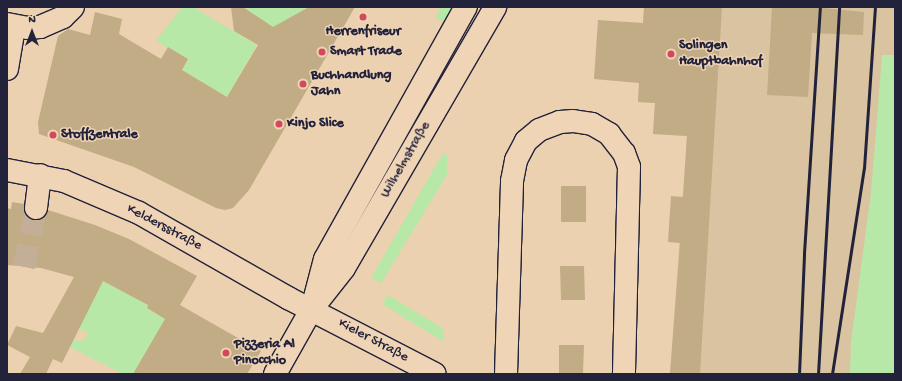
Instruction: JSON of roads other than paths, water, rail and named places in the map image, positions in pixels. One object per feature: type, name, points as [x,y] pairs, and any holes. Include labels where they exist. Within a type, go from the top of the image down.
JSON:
[{"type":"street","points":[[7,69],[11,26],[40,27],[52,22],[73,7]]},
{"type":"street","name":"Wilhelmstraße","points":[[311,310],[325,259],[445,47],[466,7]]},
{"type":"street","name":"Wilhelmstraße","points":[[275,374],[311,310],[344,268],[495,7]]},
{"type":"street","points":[[506,374],[512,181],[516,160],[526,141],[539,130],[560,122],[573,121],[592,124],[609,134],[624,153],[629,167],[624,374]]},
{"type":"street","name":"Keldersstraße","points":[[7,170],[40,175],[91,192],[139,213],[311,310]]},
{"type":"street","points":[[36,208],[40,175]]},
{"type":"street","name":"Kieler Straße","points":[[311,310],[435,374]]},
{"type":"tunnel","points":[[24,267],[36,208]]},
{"type":"railway","points":[[799,374],[804,253],[820,7]]},
{"type":"railway","points":[[818,374],[839,7]]},
{"type":"railway","points":[[832,374],[864,168],[875,7]]},
{"type":"place","name":"Herrenfriseur","points":[[363,17]]},
{"type":"place","name":"Smart Trade","points":[[322,52]]},
{"type":"place","name":"Solingen Hauptbahnhof","points":[[671,54]]},
{"type":"place","name":"Buchhandlung Jahn","points":[[303,84]]},
{"type":"place","name":"Kinjo Slice","points":[[279,124]]},
{"type":"place","name":"Stoffzentrale","points":[[53,135]]},
{"type":"place","name":"Pizzeria Al Pinocchio","points":[[226,353]]}]
